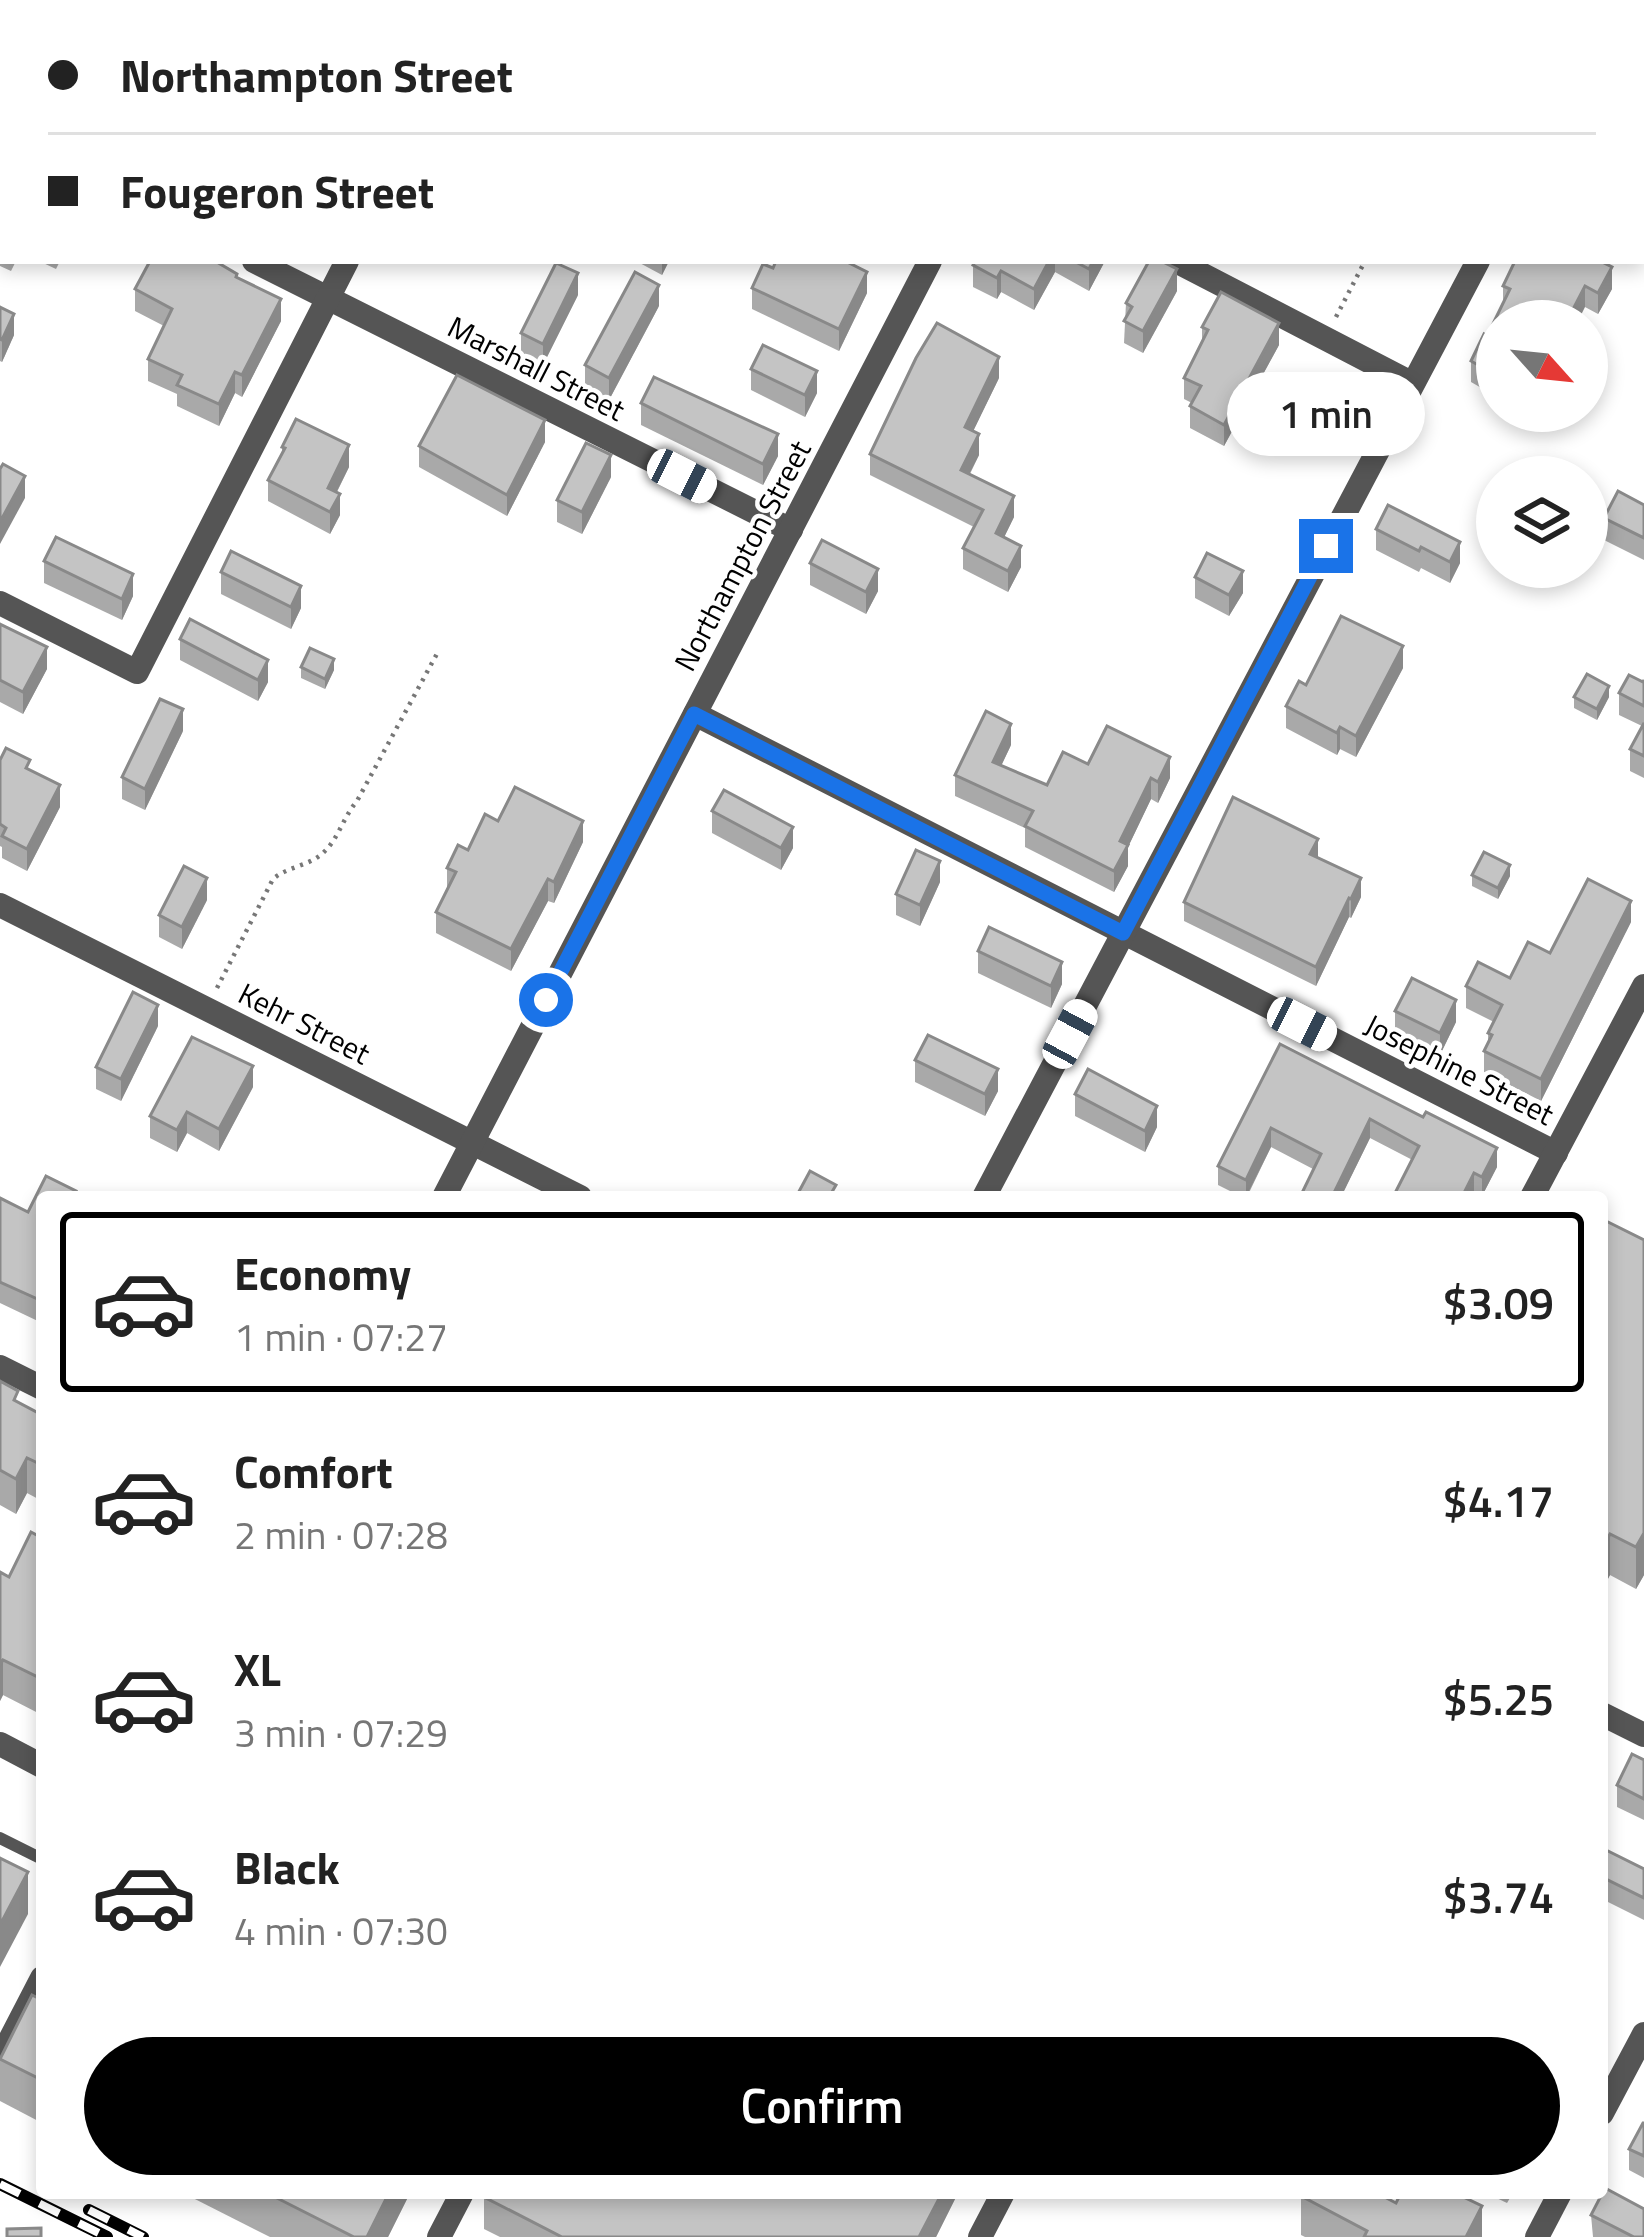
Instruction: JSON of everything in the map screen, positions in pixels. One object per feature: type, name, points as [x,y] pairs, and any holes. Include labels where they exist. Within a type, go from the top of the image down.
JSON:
[{"type":"street","name":"Marshall Street","points":[[260,264],[791,530]]},
{"type":"street","points":[[0,603],[137,672],[345,264]]},
{"type":"street","name":"Northampton Street","points":[[447,1191],[928,264]]},
{"type":"street","points":[[1182,264],[1411,383]]},
{"type":"street","points":[[987,1191],[1476,264]]},
{"type":"street","name":"Josephine Street","points":[[694,714],[1556,1153]]},
{"type":"street","name":"Kehr Street","points":[[0,905],[568,1191]]},
{"type":"street","points":[[1535,1191],[1644,986]]},
{"type":"street","points":[[0,1366],[36,1385]]},
{"type":"street","points":[[1608,1717],[1644,1736]]},
{"type":"street","points":[[0,1744],[36,1763]]},
{"type":"street","points":[[0,2059],[36,1992]]},
{"type":"street","points":[[1608,2102],[1644,2034]]},
{"type":"street","points":[[440,2237],[459,2199]]},
{"type":"street","points":[[980,2237],[1000,2199]]},
{"type":"street","points":[[1537,2237],[1557,2199]]},
{"type":"lane","points":[[0,1838],[36,1856]]},
{"type":"path","points":[[1330,328],[1364,264]]},
{"type":"path","points":[[1360,272],[1369,277]]},
{"type":"path","points":[[206,1009],[273,879],[327,850],[439,650]]},
{"type":"building","points":[[148,264],[220,264],[281,299],[242,375],[235,372],[219,404],[177,385],[182,375],[148,359],[172,309],[135,289]]},
{"type":"building","points":[[556,264],[578,273],[543,344],[521,333]]},
{"type":"building","points":[[763,264],[773,268],[775,264],[851,264],[867,272],[839,329],[752,288]]},
{"type":"building","points":[[1047,264],[1034,289],[1001,271],[997,278],[973,265]]},
{"type":"building","points":[[1147,264],[1177,269],[1143,331],[1124,321],[1132,307],[1126,303]]},
{"type":"building","points":[[1514,264],[1612,267],[1598,293],[1585,286],[1578,300],[1505,300],[1510,289],[1503,286]]},
{"type":"building","points":[[635,272],[659,285],[609,378],[585,365]]},
{"type":"building","points":[[1221,292],[1279,323],[1224,425],[1190,406],[1201,386],[1184,378],[1208,330],[1202,327]]},
{"type":"building","points":[[0,307],[14,314],[2,340],[0,339]]},
{"type":"building","points":[[937,323],[999,357],[965,427],[979,434],[961,470],[1014,496],[996,533],[1021,546],[1008,571],[963,548],[983,510],[870,454]]},
{"type":"building","points":[[763,345],[817,371],[805,395],[751,369]]},
{"type":"building","points":[[457,375],[545,420],[507,495],[419,446]]},
{"type":"building","points":[[654,377],[778,434],[763,464],[641,403]]},
{"type":"building","points":[[296,419],[349,445],[328,488],[340,494],[330,512],[268,480]]},
{"type":"building","points":[[586,443],[611,455],[582,512],[557,500]]},
{"type":"building","points":[[3,464],[25,476],[0,522],[0,469]]},
{"type":"building","points":[[1618,491],[1644,505],[1644,538],[1608,520]]},
{"type":"building","points":[[1388,505],[1460,542],[1450,562],[1376,529]]},
{"type":"building","points":[[56,537],[133,574],[122,599],[44,561]]},
{"type":"building","points":[[822,540],[878,569],[866,592],[810,563]]},
{"type":"building","points":[[231,551],[301,586],[291,607],[221,572]]},
{"type":"building","points":[[1207,553],[1243,571],[1229,595],[1195,577]]},
{"type":"building","points":[[1341,616],[1403,646],[1356,736],[1340,727],[1337,733],[1286,706],[1299,681],[1306,685]]},
{"type":"building","points":[[190,619],[268,660],[258,680],[180,639]]},
{"type":"building","points":[[0,624],[47,647],[23,692],[0,680]]},
{"type":"building","points":[[310,648],[334,659],[325,679],[301,667]]},
{"type":"building","points":[[1587,674],[1609,686],[1597,709],[1574,697]]},
{"type":"building","points":[[1629,675],[1644,680],[1644,706],[1619,693]]},
{"type":"building","points":[[160,699],[183,709],[145,789],[122,777]]},
{"type":"building","points":[[986,711],[1011,724],[993,762],[1047,785],[1063,752],[1088,764],[1107,726],[1170,757],[1158,782],[1151,778],[1120,841],[1128,845],[1114,871],[1025,826],[1033,811],[955,775]]},
{"type":"building","points":[[1644,723],[1644,756],[1630,749]]},
{"type":"building","points":[[6,748],[30,760],[26,768],[60,785],[27,849],[2,836],[6,828],[0,824],[0,760]]},
{"type":"building","points":[[515,787],[583,821],[554,882],[548,879],[511,949],[436,912],[456,872],[447,868],[458,845],[468,850],[485,814],[498,821]]},
{"type":"building","points":[[724,790],[793,827],[781,848],[712,811]]},
{"type":"building","points":[[1233,797],[1318,839],[1310,854],[1361,878],[1316,967],[1184,902]]},
{"type":"building","points":[[916,850],[940,861],[920,905],[896,894]]},
{"type":"building","points":[[1484,852],[1510,865],[1498,888],[1472,875]]},
{"type":"building","points":[[184,866],[207,878],[182,927],[159,915]]},
{"type":"building","points":[[1588,879],[1631,901],[1541,1079],[1484,1051],[1502,1005],[1466,986],[1478,962],[1510,978],[1528,942],[1550,953]]},
{"type":"building","points":[[989,927],[1062,962],[1051,986],[978,951]]},
{"type":"building","points":[[1412,978],[1456,1000],[1440,1033],[1395,1011]]},
{"type":"building","points":[[133,992],[158,1005],[121,1079],[96,1067]]},
{"type":"building","points":[[928,1035],[998,1069],[985,1094],[915,1060]]},
{"type":"building","points":[[192,1037],[253,1066],[219,1129],[187,1112],[177,1130],[150,1116]]},
{"type":"building","points":[[1280,1044],[1423,1117],[1426,1112],[1497,1148],[1482,1177],[1474,1173],[1465,1191],[1396,1191],[1419,1146],[1370,1119],[1335,1191],[1303,1191],[1321,1154],[1271,1128],[1246,1180],[1218,1166]]},
{"type":"building","points":[[1088,1069],[1157,1106],[1145,1131],[1075,1094]]},
{"type":"building","points":[[810,1171],[836,1185],[832,1191],[799,1191]]},
{"type":"building","points":[[46,1176],[76,1191],[38,1191]]},
{"type":"building","points":[[36,1196],[36,1298],[0,1282],[0,1198],[28,1212]]},
{"type":"building","points":[[1608,1222],[1644,1240],[1644,1533],[1636,1547],[1610,1534],[1608,1538]]},
{"type":"building","points":[[0,1381],[18,1391],[14,1400],[36,1412],[36,1462],[27,1458],[16,1479],[0,1470]]},
{"type":"building","points":[[31,1532],[36,1535],[36,1676],[3,1660],[0,1665],[0,1572],[9,1577]]},
{"type":"building","points":[[1632,1754],[1644,1760],[1644,1799],[1617,1785]]},
{"type":"building","points":[[1608,1851],[1644,1869],[1644,1898],[1608,1880]]},
{"type":"building","points":[[0,1858],[28,1872],[0,1925]]},
{"type":"building","points":[[32,1995],[36,1997],[36,2077],[0,2059]]},
{"type":"building","points":[[1644,2123],[1644,2156],[1629,2149]]},
{"type":"building","points":[[1608,2190],[1644,2209],[1644,2237],[1634,2237],[1591,2215],[1599,2199],[1608,2199]]},
{"type":"building","points":[[279,2199],[386,2199],[367,2237],[354,2237]]},
{"type":"building","points":[[488,2199],[939,2199],[919,2237],[562,2237]]},
{"type":"building","points":[[1307,2199],[1388,2199],[1396,2203],[1398,2199],[1467,2199],[1482,2206],[1466,2237],[1364,2237],[1367,2231]]},
{"type":"building","points":[[41,2228],[41,2237],[7,2237],[7,2229]]},
{"type":"railway","points":[[0,2184],[107,2237]]},
{"type":"railway","points":[[89,2210],[143,2237]]},
{"type":"route","points":[[546,1000],[694,714],[1123,933],[1326,546]]}]
